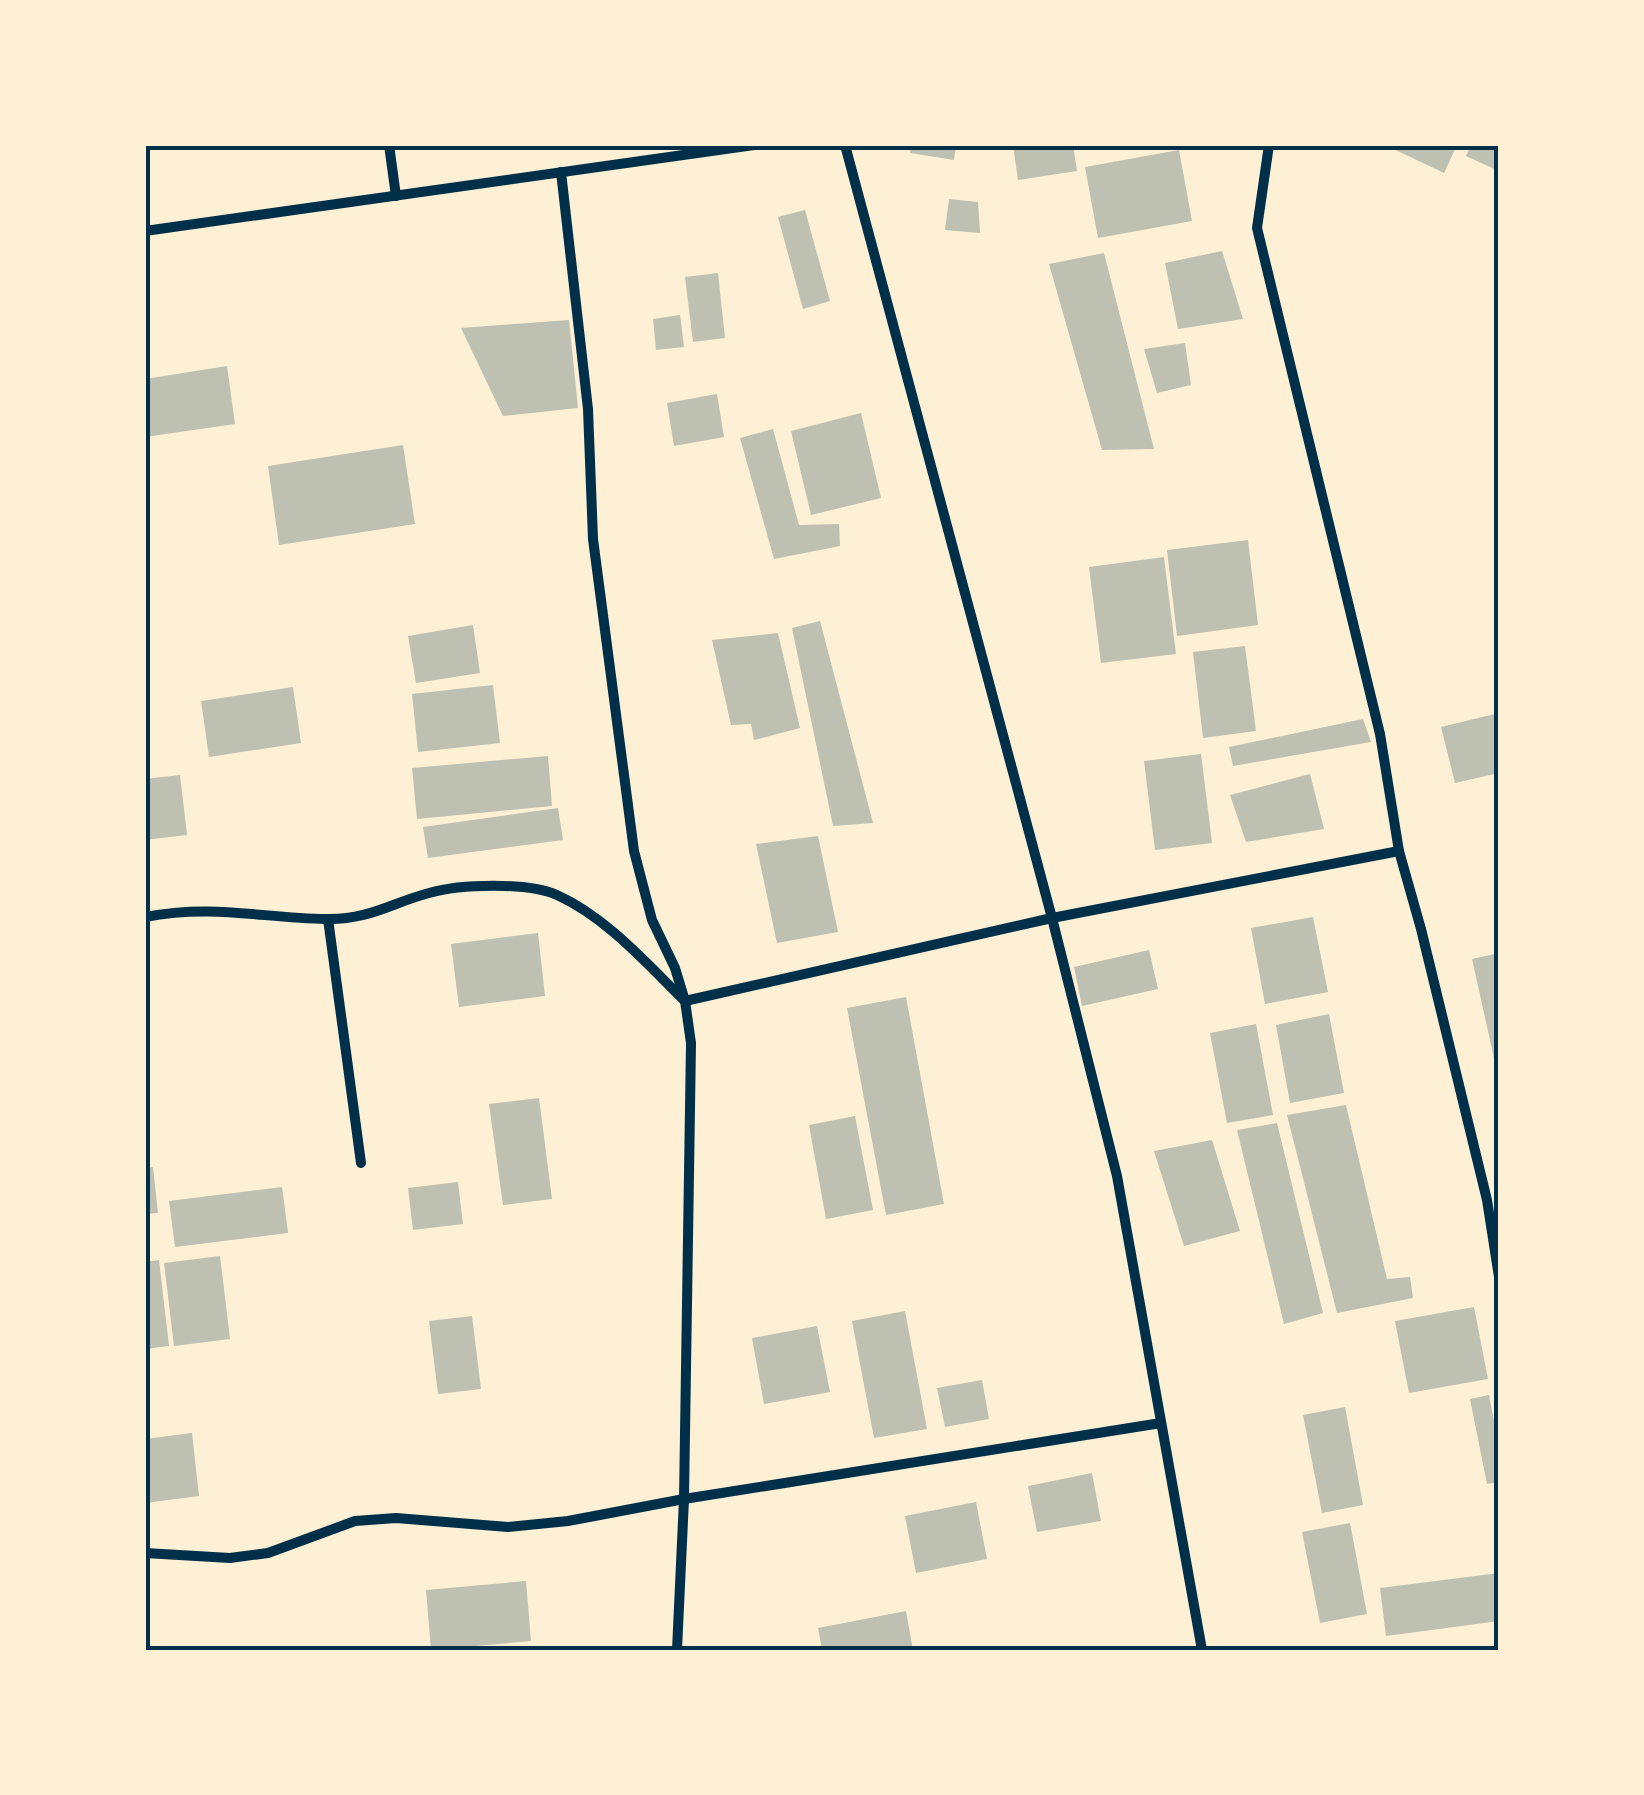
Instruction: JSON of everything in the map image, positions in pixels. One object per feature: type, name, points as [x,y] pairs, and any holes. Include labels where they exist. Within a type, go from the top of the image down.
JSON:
[{"type":"street","points":[[388,145],[396,196]]},
{"type":"street","points":[[145,232],[754,145]]},
{"type":"street","points":[[845,145],[1117,1176],[1202,1650]]},
{"type":"street","points":[[1269,145],[1257,228],[1380,734],[1399,852],[1487,1200],[1499,1276]]},
{"type":"street","points":[[562,172],[588,409],[593,539],[634,851],[652,920],[675,968],[685,1001],[691,1043],[678,1650]]},
{"type":"street","points":[[685,1001],[1052,918],[1399,852]]},
{"type":"street","points":[[145,917],[209,909],[328,919],[372,915],[430,892],[526,889],[555,894],[598,922],[685,1001]]},
{"type":"street","points":[[328,919],[361,1163]]},
{"type":"street","points":[[145,1553],[230,1558],[268,1553],[355,1521],[396,1518],[508,1528],[568,1521],[1161,1423]]},
{"type":"building","points":[[911,145],[956,145],[954,160],[910,153]]},
{"type":"building","points":[[1013,145],[1073,145],[1077,171],[1018,180]]},
{"type":"building","points":[[1385,145],[1457,145],[1444,173]]},
{"type":"building","points":[[1471,145],[1499,145],[1499,171],[1466,156]]},
{"type":"building","points":[[1179,150],[1192,221],[1098,238],[1085,167]]},
{"type":"building","points":[[949,199],[978,202],[980,233],[945,230]]},
{"type":"building","points":[[805,210],[830,301],[803,309],[778,217]]},
{"type":"building","points":[[1222,251],[1243,319],[1178,329],[1165,263]]},
{"type":"building","points":[[1104,253],[1154,449],[1102,450],[1049,264]]},
{"type":"building","points":[[718,273],[725,338],[693,342],[685,277]]},
{"type":"building","points":[[680,315],[684,347],[656,350],[653,319]]},
{"type":"building","points":[[569,320],[578,408],[503,416],[461,328]]},
{"type":"building","points":[[1185,343],[1191,385],[1157,393],[1144,349]]},
{"type":"building","points":[[227,366],[235,424],[145,437],[145,379]]},
{"type":"building","points":[[717,394],[724,437],[674,446],[667,403]]},
{"type":"building","points":[[861,413],[881,498],[811,515],[791,431]]},
{"type":"building","points":[[773,429],[799,525],[839,524],[840,546],[774,559],[740,438]]},
{"type":"building","points":[[403,445],[415,524],[279,545],[268,466]]},
{"type":"building","points":[[1248,540],[1258,625],[1177,636],[1167,550]]},
{"type":"building","points":[[1164,557],[1176,654],[1101,663],[1089,567]]},
{"type":"building","points":[[820,621],[873,823],[833,826],[792,628]]},
{"type":"building","points":[[473,625],[480,673],[416,683],[408,636]]},
{"type":"building","points":[[778,633],[800,728],[754,740],[751,724],[731,725],[712,640]]},
{"type":"building","points":[[1245,646],[1256,731],[1203,738],[1193,652]]},
{"type":"building","points":[[493,685],[500,743],[418,752],[412,694]]},
{"type":"building","points":[[293,687],[301,743],[209,757],[201,701]]},
{"type":"building","points":[[1499,713],[1499,773],[1455,783],[1441,727]]},
{"type":"building","points":[[1363,719],[1371,742],[1233,766],[1229,747]]},
{"type":"building","points":[[1201,754],[1212,843],[1155,850],[1144,761]]},
{"type":"building","points":[[548,756],[552,806],[417,819],[412,768]]},
{"type":"building","points":[[1310,774],[1324,829],[1246,842],[1230,795]]},
{"type":"building","points":[[180,775],[187,835],[145,840],[145,779]]},
{"type":"building","points":[[558,808],[563,840],[428,858],[423,827]]},
{"type":"building","points":[[818,836],[838,932],[777,943],[756,844]]},
{"type":"building","points":[[1313,917],[1328,992],[1265,1004],[1251,928]]},
{"type":"building","points":[[538,933],[545,996],[459,1007],[451,944]]},
{"type":"building","points":[[1149,950],[1158,989],[1082,1006],[1074,967]]},
{"type":"building","points":[[1499,953],[1499,1067],[1496,1067],[1472,959]]},
{"type":"building","points":[[906,997],[944,1204],[886,1215],[847,1008]]},
{"type":"building","points":[[1329,1014],[1344,1093],[1290,1103],[1276,1025]]},
{"type":"building","points":[[1256,1024],[1273,1115],[1227,1123],[1210,1033]]},
{"type":"building","points":[[539,1098],[552,1199],[503,1205],[489,1104]]},
{"type":"building","points":[[1346,1105],[1387,1279],[1410,1277],[1413,1298],[1337,1313],[1287,1115]]},
{"type":"building","points":[[855,1116],[873,1210],[826,1219],[809,1125]]},
{"type":"building","points":[[1277,1123],[1323,1313],[1284,1324],[1237,1130]]},
{"type":"building","points":[[1212,1140],[1240,1231],[1184,1246],[1154,1151]]},
{"type":"building","points":[[153,1167],[158,1213],[145,1214],[145,1168]]},
{"type":"building","points":[[458,1182],[463,1224],[413,1230],[408,1188]]},
{"type":"building","points":[[282,1187],[288,1233],[175,1247],[169,1201]]},
{"type":"building","points":[[220,1256],[230,1339],[174,1346],[164,1263]]},
{"type":"building","points":[[159,1260],[169,1346],[145,1349],[145,1262]]},
{"type":"building","points":[[1474,1307],[1488,1379],[1409,1393],[1395,1321]]},
{"type":"building","points":[[905,1311],[927,1429],[874,1438],[852,1321]]},
{"type":"building","points":[[472,1316],[481,1389],[438,1394],[429,1321]]},
{"type":"building","points":[[817,1326],[830,1392],[764,1404],[752,1338]]},
{"type":"building","points":[[982,1380],[989,1419],[945,1427],[937,1388]]},
{"type":"building","points":[[1489,1395],[1499,1448],[1499,1482],[1487,1484],[1470,1399]]},
{"type":"building","points":[[1345,1407],[1363,1505],[1322,1513],[1303,1415]]},
{"type":"building","points":[[192,1433],[199,1496],[145,1503],[145,1439]]},
{"type":"building","points":[[1092,1473],[1101,1521],[1037,1532],[1028,1486]]},
{"type":"building","points":[[976,1502],[987,1559],[916,1573],[905,1516]]},
{"type":"building","points":[[1350,1523],[1367,1614],[1320,1623],[1302,1532]]},
{"type":"building","points":[[1499,1573],[1499,1621],[1386,1636],[1380,1588]]},
{"type":"building","points":[[526,1581],[531,1641],[431,1650],[426,1590]]},
{"type":"building","points":[[906,1611],[913,1650],[822,1650],[818,1628]]}]
